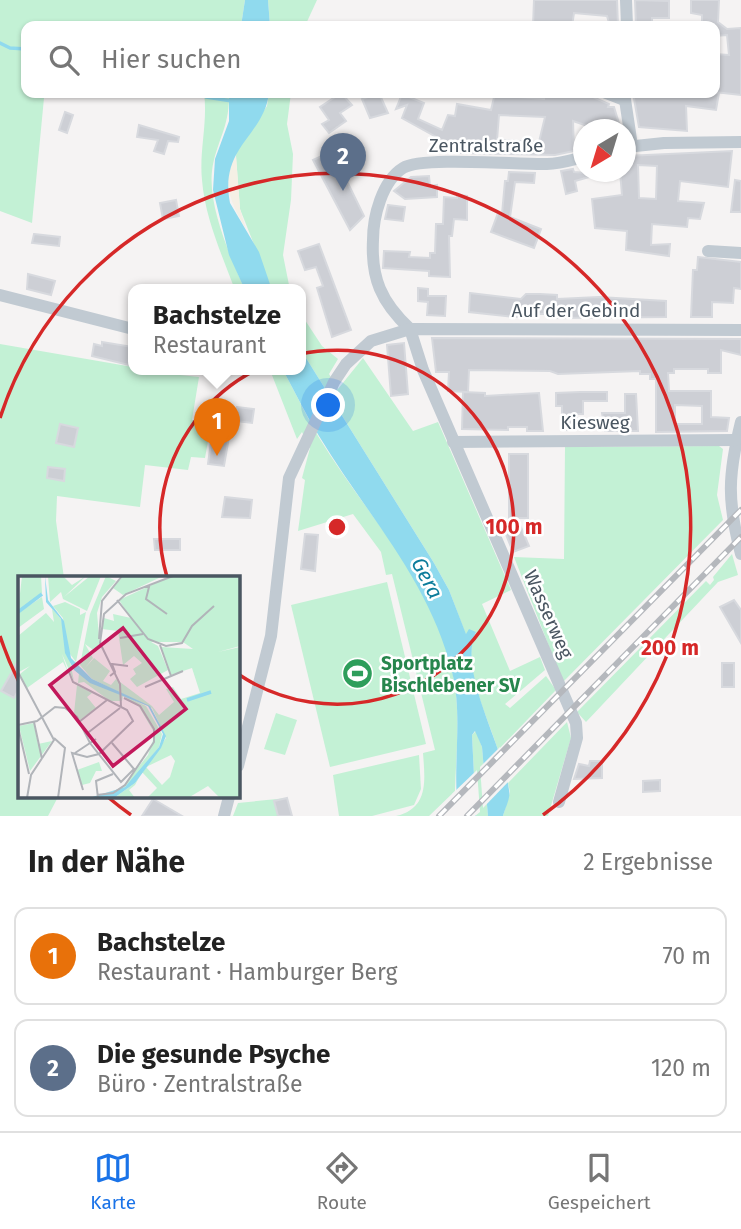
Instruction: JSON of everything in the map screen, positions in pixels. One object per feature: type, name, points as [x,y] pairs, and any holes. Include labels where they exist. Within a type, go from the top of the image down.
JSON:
[{"type":"street","points":[[626,0],[627,21]]},
{"type":"street","points":[[624,98],[626,119]]},
{"type":"street","points":[[636,146],[741,142]]},
{"type":"street","name":"Zentralstraße","points":[[410,329],[380,294],[372,258],[373,221],[396,174],[411,165],[506,162],[550,164],[573,159]]},
{"type":"street","points":[[708,251],[741,253]]},
{"type":"street","points":[[0,295],[128,329]]},
{"type":"street","name":"Auf der Gebind","points":[[240,758],[271,636],[289,478],[334,382],[358,351],[371,341],[410,329],[741,330]]},
{"type":"street","name":"Wasserweg","points":[[410,329],[423,370],[453,442],[576,723],[577,738],[559,802]]},
{"type":"street","points":[[741,422],[728,484],[741,554]]},
{"type":"street","name":"Kiesweg","points":[[453,442],[736,440]]},
{"type":"street","points":[[224,816],[228,799]]},
{"type":"green space","points":[[0,0],[245,0],[242,21],[21,21],[21,98],[44,98],[32,223],[0,211]]},
{"type":"green space","points":[[268,0],[317,0],[307,21],[270,21]]},
{"type":"green space","points":[[204,98],[229,98],[225,125],[214,160],[212,185],[217,216],[242,284],[233,284],[207,208],[201,169]]},
{"type":"green space","points":[[268,98],[290,98],[287,124],[293,154],[291,200],[283,255],[289,284],[270,284],[240,209],[237,149],[267,106]]},
{"type":"green space","points":[[306,322],[322,346],[338,359],[329,374],[338,389],[363,358],[413,431],[438,422],[511,590],[482,604],[510,671],[540,657],[545,670],[505,704],[510,708],[546,676],[556,690],[498,750],[473,675],[471,659],[476,632],[466,635],[449,590],[306,358]]},
{"type":"green space","points":[[0,344],[128,366],[128,375],[199,377],[192,420],[211,424],[205,458],[191,457],[188,470],[145,465],[140,507],[57,496],[56,521],[64,576],[18,576],[18,799],[57,799],[48,816],[0,816]]},
{"type":"green space","points":[[272,375],[286,375],[318,436],[415,579],[444,641],[457,704],[455,791],[429,816],[396,816],[407,812],[420,800],[424,783],[423,753],[435,750],[392,574],[386,575],[381,552],[353,514],[298,531],[305,480],[302,478],[310,448],[302,432],[297,439]]},
{"type":"green space","points":[[719,446],[723,449],[717,495],[723,520],[563,682],[514,557],[564,559],[565,447]]},
{"type":"green space","points":[[732,554],[738,575],[718,582],[586,722],[577,712],[706,581],[710,585],[713,577]]},
{"type":"green space","name":"Sportplatz Bischlebener SV","points":[[387,582],[426,744],[330,767],[291,605]]},
{"type":"green space","points":[[276,713],[297,720],[285,755],[264,749]]},
{"type":"green space","points":[[567,722],[571,738],[548,816],[503,816],[510,792],[508,783]]},
{"type":"green space","points":[[476,731],[482,747],[488,816],[476,816],[472,735]]},
{"type":"green space","points":[[419,755],[421,789],[414,805],[372,816],[339,816],[333,775]]},
{"type":"green space","points":[[287,798],[292,816],[233,816],[238,803]]},
{"type":"sand","points":[[236,156],[240,209],[246,229],[233,203],[228,184],[231,165]]},
{"type":"water","points":[[245,0],[268,0],[270,21],[242,21]]},
{"type":"water","points":[[229,98],[268,98],[259,120],[236,155],[228,184],[230,203],[259,252],[270,284],[242,284],[229,255],[213,190],[215,159],[229,121]]},
{"type":"water","name":"Gera","points":[[306,358],[434,563],[449,590],[466,634],[469,629],[476,632],[472,648],[472,667],[509,790],[509,800],[503,816],[488,816],[482,747],[475,731],[472,735],[476,816],[459,816],[456,780],[457,708],[452,672],[442,639],[413,578],[305,412],[286,375],[306,375]]},
{"type":"pier","points":[[500,747],[510,780],[483,808],[480,767]]},
{"type":"pier","points":[[477,770],[480,812],[475,816],[455,816],[452,794]]},
{"type":"building","points":[[534,0],[617,0],[618,21],[608,21],[607,16],[574,13],[573,21],[533,21]]},
{"type":"building","points":[[635,0],[669,1],[669,18],[636,21]]},
{"type":"building","points":[[691,0],[719,0],[718,21],[702,21],[702,15],[691,13]]},
{"type":"building","points":[[720,24],[727,29],[741,28],[741,95],[720,93],[720,54],[729,55],[727,35],[720,36]]},
{"type":"building","points":[[334,98],[346,98],[352,105],[340,113],[346,121],[329,133],[322,124],[329,120],[320,107]]},
{"type":"building","points":[[381,98],[388,113],[370,118],[362,99]]},
{"type":"building","points":[[400,98],[412,98],[424,103],[418,119],[442,130],[448,115],[455,116],[457,104],[491,110],[494,98],[595,98],[609,104],[608,107],[614,107],[618,119],[573,119],[573,151],[555,155],[456,153],[456,148],[402,118],[407,105],[396,109]],"holes":[[[499,115],[545,117],[539,142],[497,140]]]},
{"type":"building","points":[[634,98],[718,98],[716,110],[686,106],[687,131],[639,127]]},
{"type":"building","points":[[65,112],[73,115],[67,133],[59,130]]},
{"type":"building","points":[[139,125],[179,137],[178,142],[168,141],[164,154],[154,151],[158,140],[137,137]]},
{"type":"building","points":[[732,151],[728,187],[680,181],[678,201],[704,203],[700,219],[688,218],[687,227],[652,224],[651,245],[670,244],[669,256],[626,250],[627,231],[595,228],[592,199],[622,195],[621,182],[636,182],[636,156]],"holes":[[[638,165],[657,166],[656,199],[639,198]]]},
{"type":"building","points":[[326,154],[338,178],[344,175],[364,216],[350,230],[313,160]]},
{"type":"building","points":[[573,169],[573,182],[577,191],[566,194],[561,171]]},
{"type":"building","points":[[509,172],[535,173],[534,183],[515,182],[510,217],[541,229],[534,248],[491,232],[498,213],[502,214],[505,181],[508,181]]},
{"type":"building","points":[[429,176],[430,186],[437,185],[437,197],[405,199],[394,191],[411,177]]},
{"type":"building","points":[[735,180],[741,181],[741,212],[731,212]]},
{"type":"building","points":[[457,195],[467,196],[467,220],[454,219],[452,236],[449,236],[450,277],[429,276],[429,271],[383,268],[384,251],[410,252],[409,257],[430,258],[430,253],[435,253],[436,224],[443,224],[444,197],[457,198]]},
{"type":"building","points":[[176,200],[179,216],[163,219],[160,203]]},
{"type":"building","points":[[388,205],[405,207],[403,221],[385,219]]},
{"type":"building","points":[[34,234],[60,237],[59,246],[32,243]]},
{"type":"building","points":[[319,244],[351,330],[332,337],[317,288],[323,286],[316,267],[305,270],[298,251]]},
{"type":"building","points":[[698,257],[741,262],[741,289],[734,288],[733,303],[712,302],[712,317],[691,317],[693,270],[697,270]]},
{"type":"building","points":[[28,274],[55,281],[51,295],[27,289]]},
{"type":"building","points":[[418,288],[428,289],[428,296],[446,296],[445,316],[427,315],[428,302],[418,301]]},
{"type":"building","points":[[470,293],[521,299],[526,294],[540,294],[557,295],[557,299],[599,297],[666,301],[666,317],[553,318],[553,314],[515,317],[469,312]]},
{"type":"building","points":[[432,338],[741,339],[741,355],[721,350],[721,373],[708,373],[708,369],[674,369],[674,373],[668,373],[669,391],[711,391],[711,417],[729,418],[727,431],[656,432],[656,379],[650,379],[650,374],[640,374],[640,371],[558,374],[550,371],[469,370],[468,392],[448,391],[449,372],[436,372]],"holes":[[[675,405],[702,406],[702,424],[675,424]]]},
{"type":"building","points":[[102,342],[128,346],[128,365],[92,356],[94,344],[102,346]]},
{"type":"building","points":[[404,343],[408,394],[391,396],[387,345]]},
{"type":"building","points":[[463,392],[485,393],[485,396],[539,393],[543,431],[527,431],[527,427],[508,427],[508,430],[462,429]]},
{"type":"building","points":[[607,392],[607,401],[583,401],[583,414],[577,414],[575,430],[562,430],[562,406],[556,406],[556,393]]},
{"type":"building","points":[[625,394],[636,394],[638,431],[605,431],[602,413],[625,413]]},
{"type":"building","points":[[237,407],[254,409],[252,423],[235,421]]},
{"type":"building","points":[[60,424],[78,428],[74,447],[56,443]]},
{"type":"building","points":[[212,434],[229,437],[224,466],[208,464]]},
{"type":"building","points":[[509,454],[528,454],[528,518],[517,518],[529,546],[513,552],[505,532],[509,530]]},
{"type":"building","points":[[48,467],[65,469],[64,481],[47,478]]},
{"type":"building","points":[[225,497],[252,500],[250,518],[222,517]]},
{"type":"building","points":[[305,534],[318,535],[315,571],[301,569]]},
{"type":"building","points":[[154,539],[180,539],[180,550],[155,550]]},
{"type":"building","points":[[734,600],[741,610],[741,643],[720,607]]},
{"type":"building","points":[[18,661],[18,691],[14,698],[1,691]]},
{"type":"building","points":[[722,663],[734,663],[734,687],[722,687]]},
{"type":"building","points":[[590,761],[602,761],[602,778],[574,779],[579,764],[589,766]]},
{"type":"building","points":[[660,780],[660,791],[643,792],[643,781]]},
{"type":"building","points":[[287,798],[292,816],[278,816],[274,801]]},
{"type":"building","points":[[153,799],[160,803],[182,816],[142,816]]},
{"type":"waterway","points":[[0,43],[10,48],[21,49]]},
{"type":"waterway","points":[[212,98],[232,101]]},
{"type":"railway","points":[[439,816],[741,510]]},
{"type":"railway","points":[[467,816],[741,537]]},
{"type":"place","name":"Die gesunde Psyche","points":[[343,191]]},
{"type":"place","name":"Bachstelze","points":[[217,456]]},
{"type":"place","name":"Sportplatz Bischlebener SV","points":[[358,674]]}]
